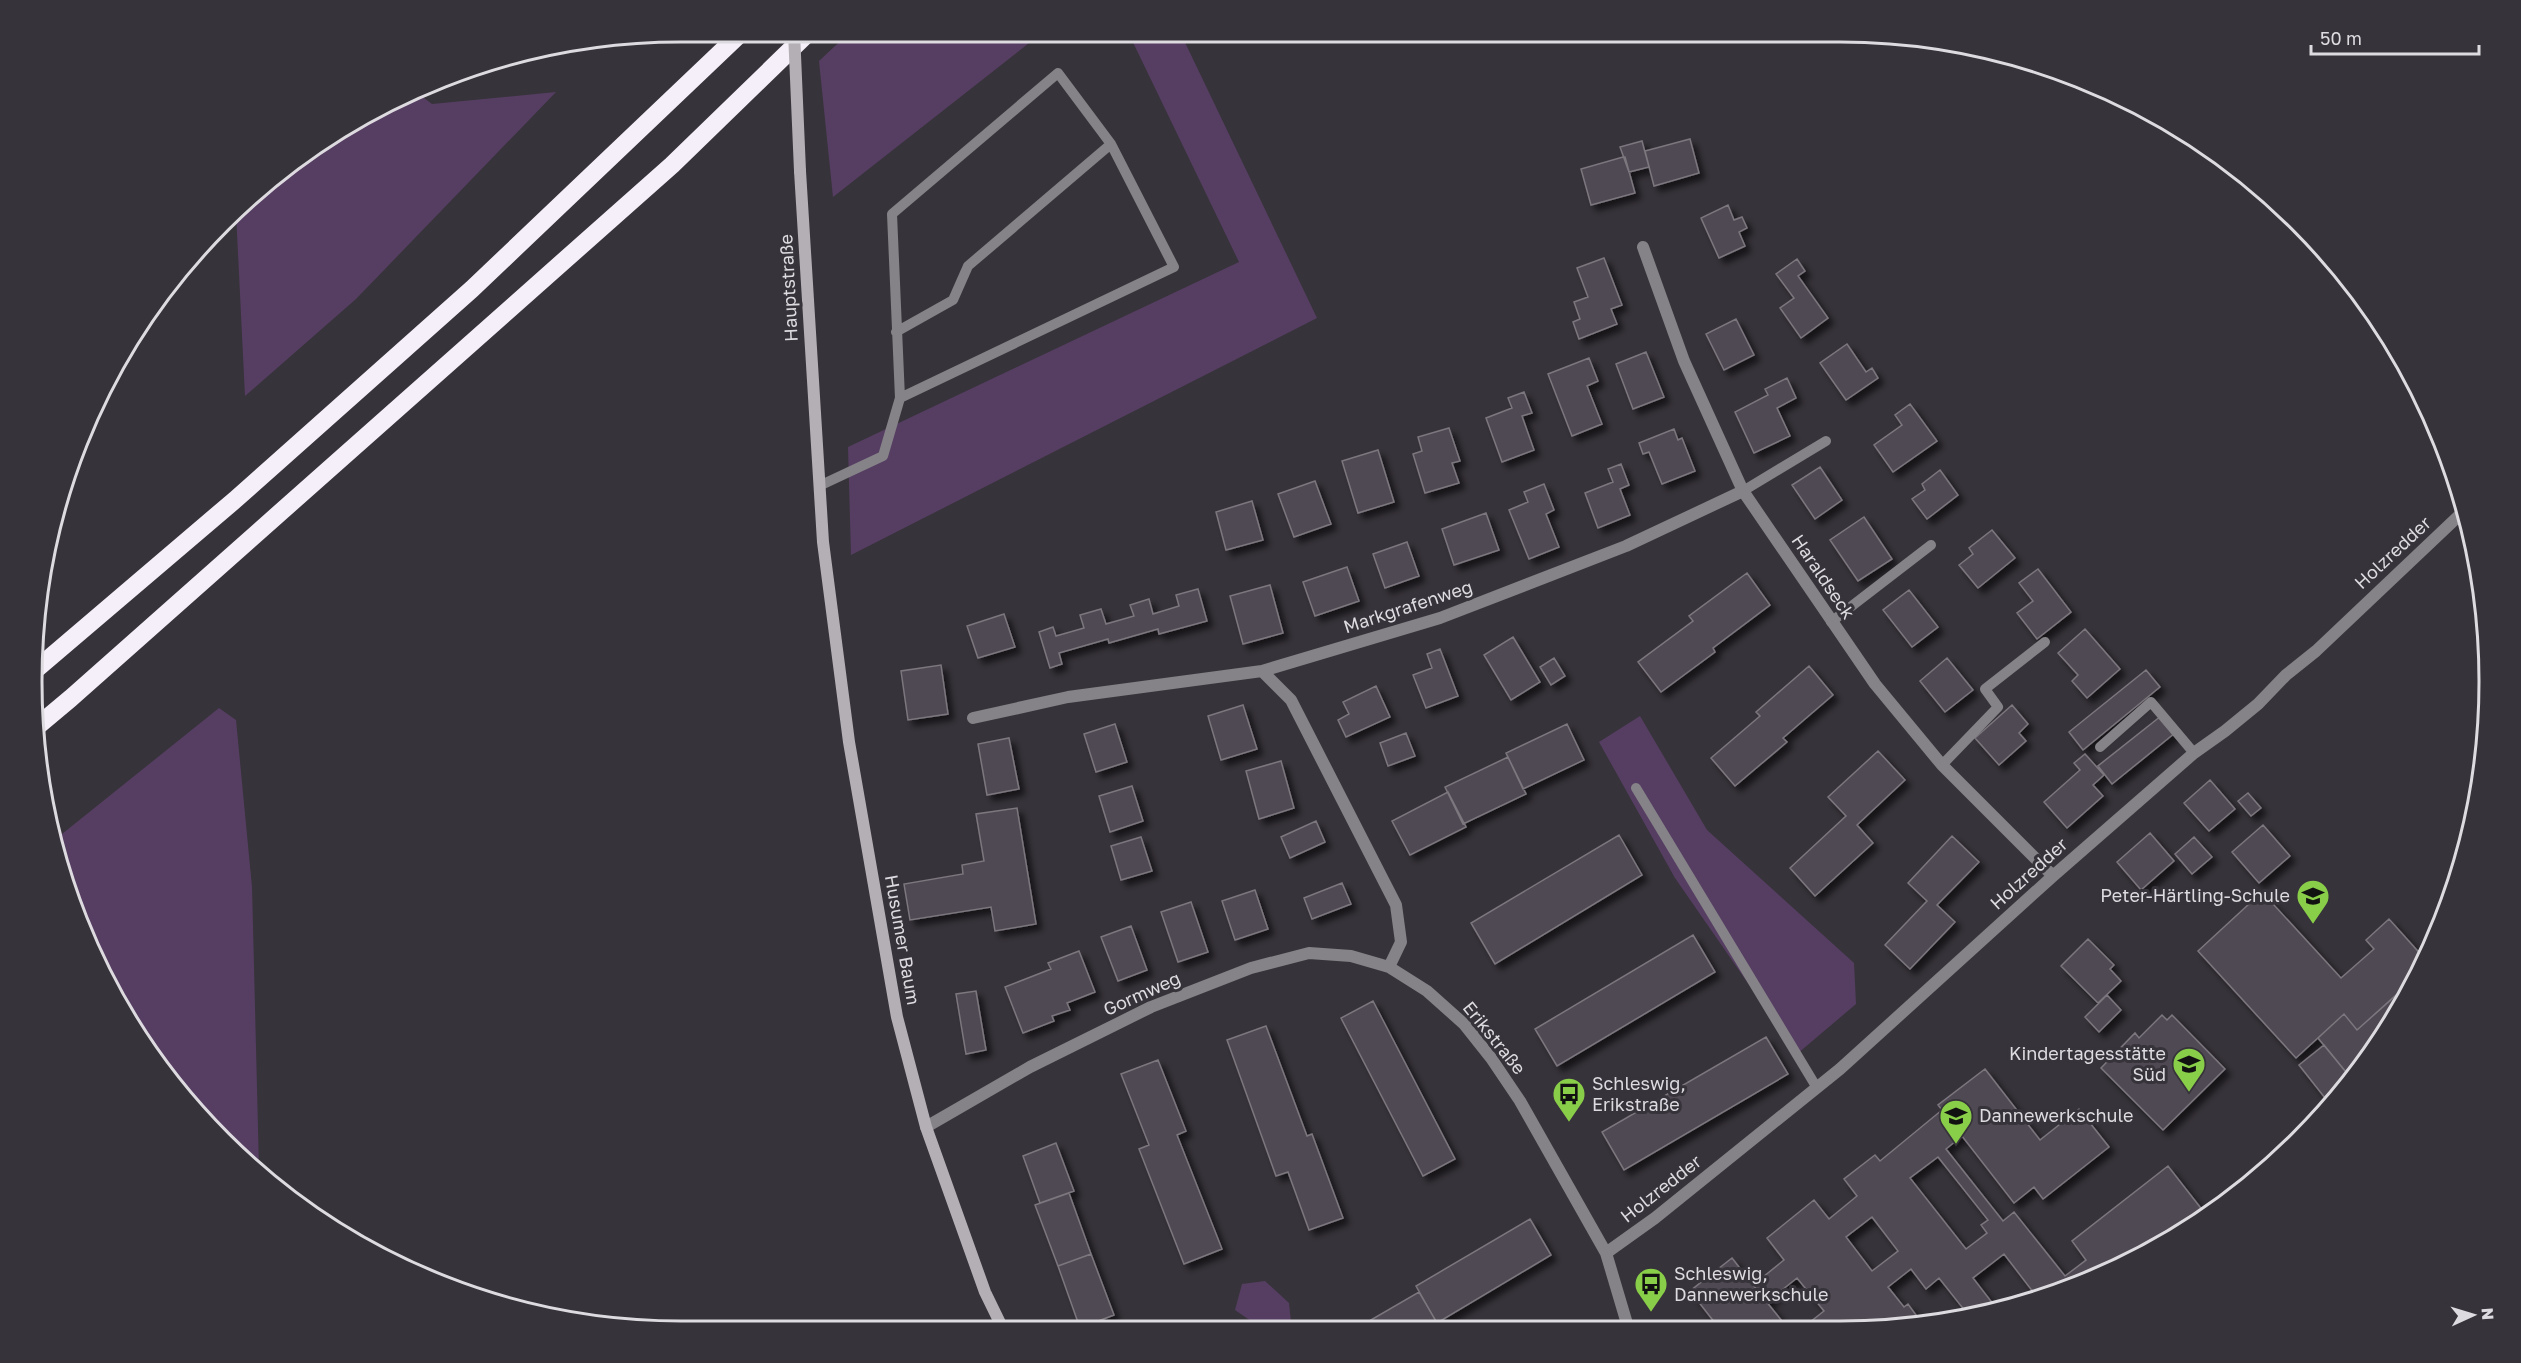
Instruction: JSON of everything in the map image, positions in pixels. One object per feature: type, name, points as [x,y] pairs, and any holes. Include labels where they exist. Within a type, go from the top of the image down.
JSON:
[{"type":"highway","points":[[42,664],[236,499],[472,289],[731,42]]},
{"type":"highway","points":[[43,721],[672,165],[799,42]]},
{"type":"street","name":"Hauptstraße","points":[[794,42],[823,542]]},
{"type":"street","name":"Haraldseck","points":[[1643,247],[1684,361],[1743,491],[1830,622],[1875,684],[1942,765],[2053,876]]},
{"type":"street","name":"Markgrafenweg","points":[[973,718],[1068,697],[1262,671],[1440,618],[1626,546],[1743,491]]},
{"type":"street","name":"Holzredder","points":[[1606,1253],[1655,1218],[1817,1088],[1881,1033],[2053,876],[2194,753],[2258,704],[2286,675],[2316,651],[2457,517]]},
{"type":"street","name":"Husumer Baum","points":[[823,542],[849,742],[895,1006],[926,1127],[985,1292],[999,1321]]},
{"type":"street","points":[[1262,671],[1291,700],[1396,905],[1401,942],[1389,967]]},
{"type":"street","name":"Gormweg","points":[[926,1127],[1030,1067],[1145,1010],[1251,969],[1310,953],[1351,956],[1389,967]]},
{"type":"street","name":"Erikstraße","points":[[1389,967],[1427,990],[1464,1024],[1491,1058],[1551,1154],[1606,1253],[1626,1321]]},
{"type":"lane","points":[[819,486],[883,456],[900,398],[892,214],[1058,73],[1111,144],[1174,267],[900,398]]},
{"type":"lane","points":[[896,332],[953,300],[968,266],[1111,144]]},
{"type":"lane","name":"Markgrafenweg","points":[[1743,491],[1826,441]]},
{"type":"lane","points":[[1830,622],[1931,545]]},
{"type":"lane","points":[[1942,765],[1998,707],[1985,689],[2045,642]]},
{"type":"lane","points":[[2100,747],[2151,702],[2194,753]]},
{"type":"lane","points":[[1636,788],[1817,1088]]},
{"type":"shaded area","points":[[839,42],[1030,42],[833,197],[819,61]]},
{"type":"shaded area","points":[[1133,42],[1185,42],[1317,318],[851,555],[848,447],[1239,262]]},
{"type":"shaded area","points":[[556,92],[356,299],[245,396],[237,222],[292,174],[326,150],[362,128],[423,97],[432,104]]},
{"type":"shaded area","points":[[219,708],[236,720],[252,887],[259,1161],[229,1134],[174,1071],[128,1001],[91,926],[76,887],[61,835]]},
{"type":"shaded area","points":[[1640,716],[1707,830],[1854,963],[1856,1004],[1797,1054],[1675,878],[1599,742]]},
{"type":"shaded area","points":[[1265,1281],[1289,1303],[1291,1321],[1251,1321],[1235,1310],[1242,1284]]},
{"type":"building","points":[[1690,139],[1699,173],[1654,186],[1645,151]]},
{"type":"building","points":[[1642,141],[1649,167],[1629,172],[1620,147]]},
{"type":"building","points":[[1625,157],[1635,193],[1591,205],[1581,169]]},
{"type":"building","points":[[1728,205],[1734,220],[1742,217],[1747,228],[1739,232],[1745,246],[1719,258],[1701,218]]},
{"type":"building","points":[[1604,258],[1622,305],[1611,309],[1617,324],[1579,339],[1573,322],[1580,319],[1574,302],[1588,297],[1577,268]]},
{"type":"building","points":[[1797,259],[1805,271],[1798,276],[1828,318],[1801,338],[1780,308],[1794,298],[1776,274]]},
{"type":"building","points":[[1736,319],[1754,355],[1724,370],[1706,334]]},
{"type":"building","points":[[1847,344],[1866,372],[1872,368],[1878,378],[1846,400],[1820,363]]},
{"type":"building","points":[[1646,352],[1664,397],[1633,409],[1616,364]]},
{"type":"building","points":[[1589,358],[1598,381],[1587,386],[1602,424],[1572,436],[1548,374]]},
{"type":"building","points":[[1787,378],[1796,398],[1777,408],[1790,436],[1754,453],[1735,412],[1768,395],[1765,389]]},
{"type":"building","points":[[1524,392],[1532,413],[1522,416],[1534,450],[1502,462],[1486,418],[1512,408],[1508,398]]},
{"type":"building","points":[[1910,404],[1937,441],[1893,472],[1874,445],[1902,425],[1895,415]]},
{"type":"building","points":[[1449,428],[1460,461],[1452,463],[1459,483],[1425,493],[1413,454],[1422,451],[1418,437]]},
{"type":"building","points":[[1674,429],[1678,440],[1682,438],[1695,471],[1662,484],[1649,452],[1643,454],[1639,443]]},
{"type":"building","points":[[1378,450],[1394,502],[1358,513],[1342,461]]},
{"type":"building","points":[[1621,464],[1629,485],[1620,489],[1630,515],[1598,528],[1585,493],[1613,482],[1608,469]]},
{"type":"building","points":[[1820,467],[1842,500],[1815,519],[1792,485]]},
{"type":"building","points":[[1940,470],[1958,495],[1927,519],[1912,499],[1925,490],[1922,484]]},
{"type":"building","points":[[1315,481],[1331,524],[1294,537],[1278,494]]},
{"type":"building","points":[[1544,484],[1554,510],[1546,514],[1559,547],[1529,559],[1509,510],[1528,502],[1524,492]]},
{"type":"building","points":[[1252,501],[1263,540],[1226,550],[1216,512]]},
{"type":"building","points":[[1486,513],[1499,550],[1454,565],[1442,529]]},
{"type":"building","points":[[1864,517],[1892,559],[1858,581],[1830,540]]},
{"type":"building","points":[[1992,530],[2015,558],[1978,588],[1959,565],[1973,554],[1969,548]]},
{"type":"building","points":[[1407,542],[1419,576],[1385,588],[1373,554]]},
{"type":"building","points":[[1347,567],[1359,601],[1315,616],[1303,582]]},
{"type":"building","points":[[2038,569],[2071,612],[2037,639],[2017,613],[2033,601],[2019,583]]},
{"type":"building","points":[[1747,573],[1770,605],[1713,648],[1715,652],[1661,692],[1638,662],[1693,621],[1689,616]]},
{"type":"building","points":[[1270,585],[1283,633],[1243,644],[1230,596]]},
{"type":"building","points":[[1198,589],[1207,621],[1159,634],[1158,629],[1109,643],[1108,639],[1059,653],[1062,664],[1050,668],[1039,632],[1053,627],[1056,636],[1084,628],[1080,615],[1101,609],[1106,624],[1134,616],[1130,605],[1149,599],[1153,614],[1179,606],[1176,595]]},
{"type":"building","points":[[1909,590],[1938,627],[1912,647],[1883,610]]},
{"type":"building","points":[[1004,614],[1015,647],[978,658],[967,626]]},
{"type":"building","points":[[2085,629],[2120,669],[2087,698],[2072,681],[2078,675],[2058,653]]},
{"type":"building","points":[[1513,637],[1540,682],[1511,700],[1484,655]]},
{"type":"building","points":[[1440,649],[1458,696],[1426,708],[1413,675],[1432,668],[1427,654]]},
{"type":"building","points":[[1554,658],[1565,676],[1551,685],[1540,667]]},
{"type":"building","points":[[1947,658],[1973,690],[1945,712],[1920,681]]},
{"type":"building","points":[[941,665],[948,714],[908,720],[901,671]]},
{"type":"building","points":[[1809,666],[1833,695],[1783,738],[1787,742],[1735,786],[1711,758],[1760,716],[1756,712]]},
{"type":"building","points":[[2146,670],[2160,687],[2083,750],[2069,732]]},
{"type":"building","points":[[1376,686],[1390,717],[1346,737],[1338,720],[1349,714],[1343,702]]},
{"type":"building","points":[[1243,705],[1257,749],[1221,760],[1208,716]]},
{"type":"building","points":[[2012,705],[2028,724],[2019,733],[2026,741],[1999,765],[1975,738]]},
{"type":"building","points":[[2161,716],[2175,733],[2112,784],[2098,766]]},
{"type":"building","points":[[1115,724],[1127,762],[1096,772],[1084,734]]},
{"type":"building","points":[[1567,724],[1584,760],[1523,789],[1506,753]]},
{"type":"building","points":[[1406,733],[1415,756],[1388,766],[1380,743]]},
{"type":"building","points":[[1009,738],[1019,789],[987,795],[978,744]]},
{"type":"building","points":[[1878,751],[1905,780],[1857,825],[1873,843],[1815,896],[1790,868],[1846,816],[1828,797]]},
{"type":"building","points":[[2085,754],[2104,775],[2093,785],[2103,796],[2067,828],[2044,802],[2080,770],[2074,763]]},
{"type":"building","points":[[1508,757],[1526,794],[1463,824],[1445,787]]},
{"type":"building","points":[[1281,761],[1294,808],[1259,819],[1246,771]]},
{"type":"building","points":[[2210,780],[2235,809],[2209,831],[2184,803]]},
{"type":"building","points":[[1132,786],[1143,821],[1110,832],[1099,796]]},
{"type":"building","points":[[1448,792],[1466,827],[1410,855],[1392,821]]},
{"type":"building","points":[[2248,793],[2261,808],[2251,816],[2238,801]]},
{"type":"building","points":[[1017,808],[1036,924],[995,931],[991,907],[910,920],[904,884],[963,874],[962,865],[984,861],[976,814]]},
{"type":"building","points":[[1316,821],[1325,842],[1290,858],[1281,837]]},
{"type":"building","points":[[2263,825],[2290,856],[2259,883],[2232,852]]},
{"type":"building","points":[[2150,833],[2174,861],[2141,890],[2117,862]]},
{"type":"building","points":[[1619,835],[1642,875],[1495,964],[1471,923]]},
{"type":"building","points":[[1952,836],[1979,862],[1937,905],[1955,922],[1910,969],[1885,945],[1927,901],[1908,883]]},
{"type":"building","points":[[1141,837],[1152,871],[1121,880],[1111,846]]},
{"type":"building","points":[[2194,837],[2212,857],[2192,874],[2175,854]]},
{"type":"building","points":[[1342,883],[1351,904],[1312,919],[1304,898]]},
{"type":"building","points":[[1255,890],[1268,929],[1235,940],[1222,901]]},
{"type":"building","points":[[2262,892],[2341,978],[2374,949],[2366,940],[2389,919],[2418,952],[2397,995],[2357,1030],[2344,1014],[2296,1058],[2198,951]]},
{"type":"building","points":[[1191,902],[1208,952],[1178,962],[1161,912]]},
{"type":"building","points":[[1131,926],[1147,970],[1118,981],[1101,937]]},
{"type":"building","points":[[1693,935],[1715,972],[1557,1066],[1535,1029]]},
{"type":"building","points":[[2088,939],[2114,965],[2110,969],[2121,981],[2098,1003],[2061,966]]},
{"type":"building","points":[[1079,951],[1095,992],[1067,1003],[1070,1010],[1052,1016],[1054,1021],[1023,1033],[1005,987],[1051,969],[1048,963]]},
{"type":"building","points":[[976,991],[986,1050],[966,1054],[956,994]]},
{"type":"building","points":[[2107,995],[2121,1010],[2099,1032],[2085,1017]]},
{"type":"building","points":[[2396,995],[2346,1072],[2318,1038],[2344,1014],[2357,1030]]},
{"type":"building","points":[[1373,1001],[1455,1159],[1423,1176],[1341,1018]]},
{"type":"building","points":[[2162,1015],[2167,1020],[2172,1015],[2225,1069],[2163,1130],[2101,1068],[2135,1033],[2139,1038]]},
{"type":"building","points":[[1266,1026],[1307,1136],[1312,1134],[1343,1218],[1309,1230],[1288,1172],[1276,1176],[1227,1040]]},
{"type":"building","points":[[1766,1037],[1788,1074],[1624,1170],[1602,1132]]},
{"type":"building","points":[[2324,1045],[2346,1072],[2325,1098],[2299,1065]]},
{"type":"building","points":[[1158,1060],[1186,1131],[1177,1135],[1222,1249],[1184,1264],[1139,1149],[1149,1145],[1121,1074]]},
{"type":"building","points":[[1985,1069],[2040,1140],[2079,1109],[2109,1147],[2043,1199],[2034,1187],[2014,1203],[1962,1136],[1946,1149],[2003,1221],[2014,1212],[2065,1276],[2086,1260],[2072,1241],[2168,1166],[2201,1209],[2122,1255],[2032,1291],[2004,1254],[1973,1278],[1992,1302],[1964,1309],[1939,1278],[1926,1289],[1911,1269],[1888,1287],[1904,1307],[1908,1304],[1917,1317],[1881,1320],[1811,1321],[1824,1311],[1797,1278],[1767,1302],[1753,1285],[1784,1260],[1767,1238],[1814,1200],[1829,1219],[1857,1196],[1844,1179],[1875,1155],[1880,1161],[1942,1110],[1938,1105]],"holes":[[[1938,1157],[1988,1220],[1981,1225],[1987,1233],[1966,1249],[1910,1178]],[[1872,1217],[1898,1251],[1872,1271],[1846,1237]]]},
{"type":"building","points":[[1056,1143],[1074,1191],[1040,1203],[1023,1156]]},
{"type":"building","points":[[1069,1193],[1091,1254],[1058,1266],[1035,1205]]},
{"type":"building","points":[[1530,1219],[1551,1255],[1440,1321],[1436,1321],[1416,1286]]},
{"type":"building","points":[[1091,1254],[1114,1315],[1098,1321],[1078,1321],[1058,1266]]},
{"type":"building","points":[[1732,1258],[1782,1321],[1713,1321],[1690,1291]]},
{"type":"building","points":[[1419,1292],[1436,1321],[1369,1321]]},
{"type":"place","name":"Peter-Härtling-Schule","points":[[2313,925]]},
{"type":"place","name":"Kindertagesstätte Süd","points":[[2189,1093]]},
{"type":"place","name":"Schleswig, Erikstraße","points":[[1569,1123]]},
{"type":"place","name":"Dannewerkschule","points":[[1956,1145]]},
{"type":"place","name":"Schleswig, Dannewerkschule","points":[[1651,1313]]}]
